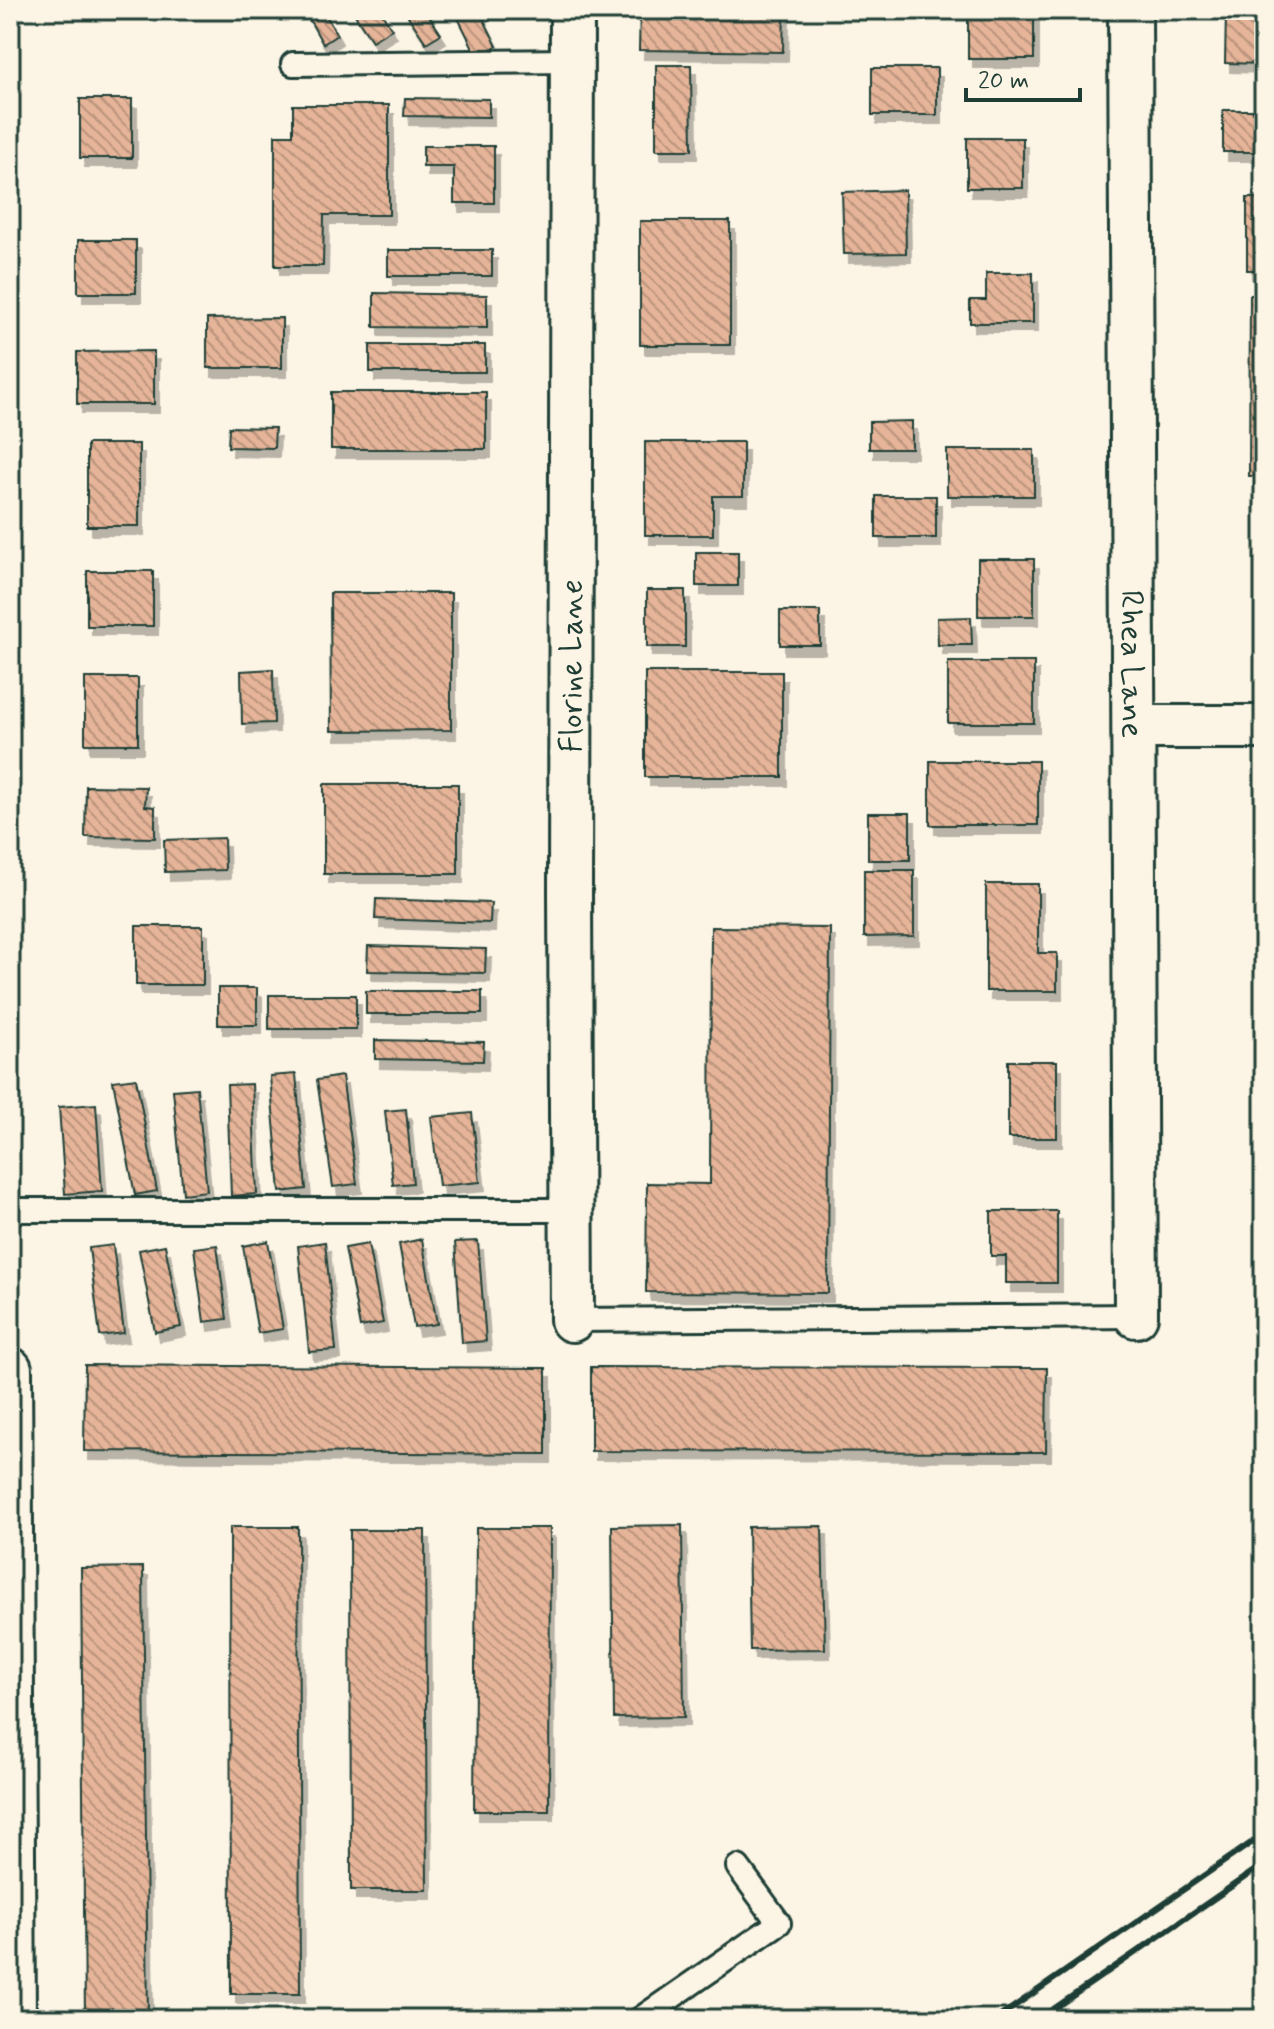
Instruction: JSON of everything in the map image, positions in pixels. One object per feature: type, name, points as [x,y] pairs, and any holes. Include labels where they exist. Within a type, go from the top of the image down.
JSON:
[{"type":"street","name":"Florine Lane","points":[[572,10],[572,1320]]},
{"type":"street","name":"Rhea Lane","points":[[1130,10],[1136,1316]]},
{"type":"street","points":[[1134,727],[1264,727]]},
{"type":"street","points":[[10,1369],[14,2019]]},
{"type":"lane","points":[[293,64],[572,61]]},
{"type":"lane","points":[[10,1210],[572,1210]]},
{"type":"lane","points":[[572,1320],[1136,1316]]},
{"type":"lane","points":[[640,2019],[779,1923],[738,1867]]},
{"type":"building","points":[[304,10],[323,10],[337,35],[323,44]]},
{"type":"building","points":[[352,10],[380,10],[392,29],[372,41]]},
{"type":"building","points":[[404,10],[425,10],[441,34],[426,43]]},
{"type":"building","points":[[454,10],[479,10],[497,46],[477,56]]},
{"type":"building","points":[[640,10],[784,10],[783,52],[639,50]]},
{"type":"building","points":[[968,10],[1034,10],[1034,59],[968,59]]},
{"type":"building","points":[[1226,11],[1264,11],[1264,64],[1225,63]]},
{"type":"building","points":[[656,65],[691,65],[692,150],[656,150]]},
{"type":"building","points":[[872,68],[937,68],[937,115],[872,115]]},
{"type":"building","points":[[405,98],[489,99],[489,117],[404,116]]},
{"type":"building","points":[[80,99],[132,99],[132,158],[80,158]]},
{"type":"building","points":[[293,105],[389,105],[389,215],[324,215],[323,266],[275,266],[275,135],[293,135]]},
{"type":"building","points":[[1223,110],[1264,110],[1264,152],[1223,152]]},
{"type":"building","points":[[967,138],[1023,138],[1023,188],[967,188]]},
{"type":"building","points":[[423,146],[494,146],[494,203],[454,203],[454,167],[423,167]]},
{"type":"building","points":[[905,190],[906,253],[844,254],[842,192]]},
{"type":"building","points":[[1247,198],[1264,198],[1264,270],[1247,270]]},
{"type":"building","points":[[640,221],[730,221],[730,345],[640,345]]},
{"type":"building","points":[[78,240],[136,240],[136,293],[78,293]]},
{"type":"building","points":[[388,250],[492,250],[492,276],[388,276]]},
{"type":"building","points":[[986,273],[1033,273],[1033,323],[970,323],[970,300],[986,300]]},
{"type":"building","points":[[374,293],[487,295],[487,328],[374,327]]},
{"type":"building","points":[[1250,295],[1264,295],[1264,476],[1249,476]]},
{"type":"building","points":[[282,318],[282,368],[207,368],[207,319]]},
{"type":"building","points":[[370,345],[485,345],[485,372],[370,372]]},
{"type":"building","points":[[154,351],[154,404],[77,404],[77,352]]},
{"type":"building","points":[[331,392],[486,392],[486,449],[331,449]]},
{"type":"building","points":[[912,421],[912,449],[869,449],[869,422]]},
{"type":"building","points":[[229,427],[275,428],[274,448],[228,447]]},
{"type":"building","points":[[645,442],[743,442],[743,496],[713,496],[713,535],[645,535]]},
{"type":"building","points":[[87,444],[139,444],[139,526],[87,526]]},
{"type":"building","points":[[947,450],[1034,450],[1034,496],[947,496]]},
{"type":"building","points":[[876,496],[936,496],[936,538],[876,538]]},
{"type":"building","points":[[696,552],[738,552],[738,586],[696,586]]},
{"type":"building","points":[[978,559],[1034,559],[1034,616],[978,616]]},
{"type":"building","points":[[87,571],[153,571],[153,626],[87,626]]},
{"type":"building","points":[[647,590],[685,590],[685,647],[647,647]]},
{"type":"building","points":[[330,593],[451,593],[451,730],[331,731]]},
{"type":"building","points":[[780,611],[820,611],[820,645],[780,645]]},
{"type":"building","points":[[971,617],[972,645],[938,645],[937,618]]},
{"type":"building","points":[[948,662],[1034,662],[1034,723],[948,723]]},
{"type":"building","points":[[273,669],[274,723],[242,724],[241,671]]},
{"type":"building","points":[[645,672],[782,672],[782,777],[645,777]]},
{"type":"building","points":[[85,678],[138,678],[138,744],[85,744]]},
{"type":"building","points":[[930,761],[1038,761],[1038,825],[930,825]]},
{"type":"building","points":[[324,784],[458,784],[458,874],[324,874]]},
{"type":"building","points":[[86,786],[146,787],[145,806],[155,807],[155,838],[85,837]]},
{"type":"building","points":[[868,813],[910,813],[910,860],[868,860]]},
{"type":"building","points":[[224,838],[225,870],[165,872],[164,840]]},
{"type":"building","points":[[864,870],[914,870],[914,936],[864,937]]},
{"type":"building","points":[[986,884],[1038,884],[1038,953],[1057,953],[1057,991],[986,991]]},
{"type":"building","points":[[376,899],[491,903],[490,923],[375,919]]},
{"type":"building","points":[[136,926],[203,926],[203,985],[136,985]]},
{"type":"building","points":[[711,927],[830,928],[828,1293],[646,1292],[647,1183],[710,1184]]},
{"type":"building","points":[[368,946],[486,949],[485,973],[367,971]]},
{"type":"building","points":[[218,988],[257,988],[257,1025],[218,1025]]},
{"type":"building","points":[[366,991],[482,991],[482,1014],[366,1014]]},
{"type":"building","points":[[269,995],[356,995],[356,1029],[269,1029]]},
{"type":"building","points":[[375,1040],[484,1042],[483,1061],[375,1059]]},
{"type":"building","points":[[1008,1061],[1057,1061],[1057,1138],[1008,1138]]},
{"type":"building","points":[[296,1074],[306,1189],[280,1192],[270,1076]]},
{"type":"building","points":[[342,1076],[357,1184],[333,1187],[317,1080]]},
{"type":"building","points":[[136,1078],[157,1191],[135,1195],[113,1081]]},
{"type":"building","points":[[252,1084],[257,1194],[231,1196],[227,1085]]},
{"type":"building","points":[[197,1088],[207,1191],[183,1194],[173,1090]]},
{"type":"building","points":[[96,1104],[102,1191],[65,1194],[59,1107]]},
{"type":"building","points":[[406,1109],[413,1183],[393,1185],[385,1111]]},
{"type":"building","points":[[472,1113],[480,1182],[439,1186],[431,1117]]},
{"type":"building","points":[[991,1211],[1057,1211],[1057,1283],[1006,1283],[1006,1256],[991,1256]]},
{"type":"building","points":[[422,1239],[437,1324],[414,1327],[399,1244]]},
{"type":"building","points":[[268,1241],[283,1329],[258,1333],[243,1246]]},
{"type":"building","points":[[478,1241],[486,1341],[462,1343],[455,1242]]},
{"type":"building","points":[[325,1242],[336,1350],[309,1352],[298,1246]]},
{"type":"building","points":[[368,1244],[383,1323],[360,1327],[345,1248]]},
{"type":"building","points":[[113,1245],[124,1333],[100,1336],[89,1248]]},
{"type":"building","points":[[165,1245],[181,1327],[155,1332],[139,1250]]},
{"type":"building","points":[[217,1245],[227,1319],[204,1322],[194,1248]]},
{"type":"building","points":[[85,1365],[546,1368],[546,1454],[84,1451]]},
{"type":"building","points":[[591,1367],[1047,1368],[1046,1452],[591,1451]]},
{"type":"building","points":[[682,1525],[684,1717],[614,1718],[612,1526]]},
{"type":"building","points":[[822,1526],[825,1649],[750,1650],[748,1527]]},
{"type":"building","points":[[230,1527],[298,1527],[300,1994],[231,1994]]},
{"type":"building","points":[[476,1528],[550,1528],[549,1811],[474,1811]]},
{"type":"building","points":[[350,1530],[425,1530],[427,1890],[351,1890]]},
{"type":"building","points":[[143,1567],[148,2019],[85,2019],[81,1568]]},
{"type":"railway","points":[[996,2019],[1264,1834]]},
{"type":"railway","points":[[1039,2019],[1264,1864]]}]
